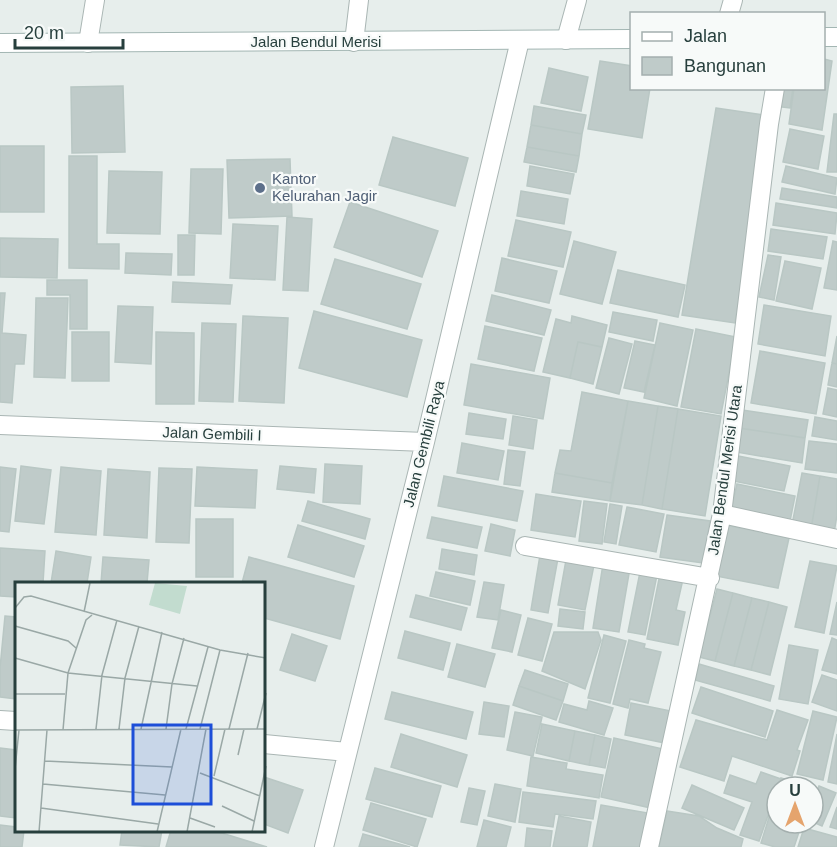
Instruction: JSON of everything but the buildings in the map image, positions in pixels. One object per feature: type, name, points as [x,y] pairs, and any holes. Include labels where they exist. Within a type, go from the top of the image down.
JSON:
[{"type":"street","points":[[88,43],[95,0]]},
{"type":"street","points":[[354,42],[359,0]]},
{"type":"street","points":[[566,40],[577,0]]},
{"type":"street","name":"Jalan Bendul Merisi","points":[[0,43],[630,39]]},
{"type":"street","name":"Jalan Gembili Raya","points":[[324,847],[520,40]]},
{"type":"street","name":"Jalan Bendul Merisi Utara","points":[[649,847],[710,578],[722,514],[775,90]]},
{"type":"street","name":"Jalan Gembili I","points":[[0,425],[424,442]]},
{"type":"street","points":[[722,514],[837,539]]},
{"type":"street","points":[[525,546],[710,578]]},
{"type":"street","points":[[0,720],[15,722]]},
{"type":"street","points":[[266,744],[347,752]]},
{"type":"place","name":"Kantor Kelurahan Jagir","points":[[260,188]]}]
